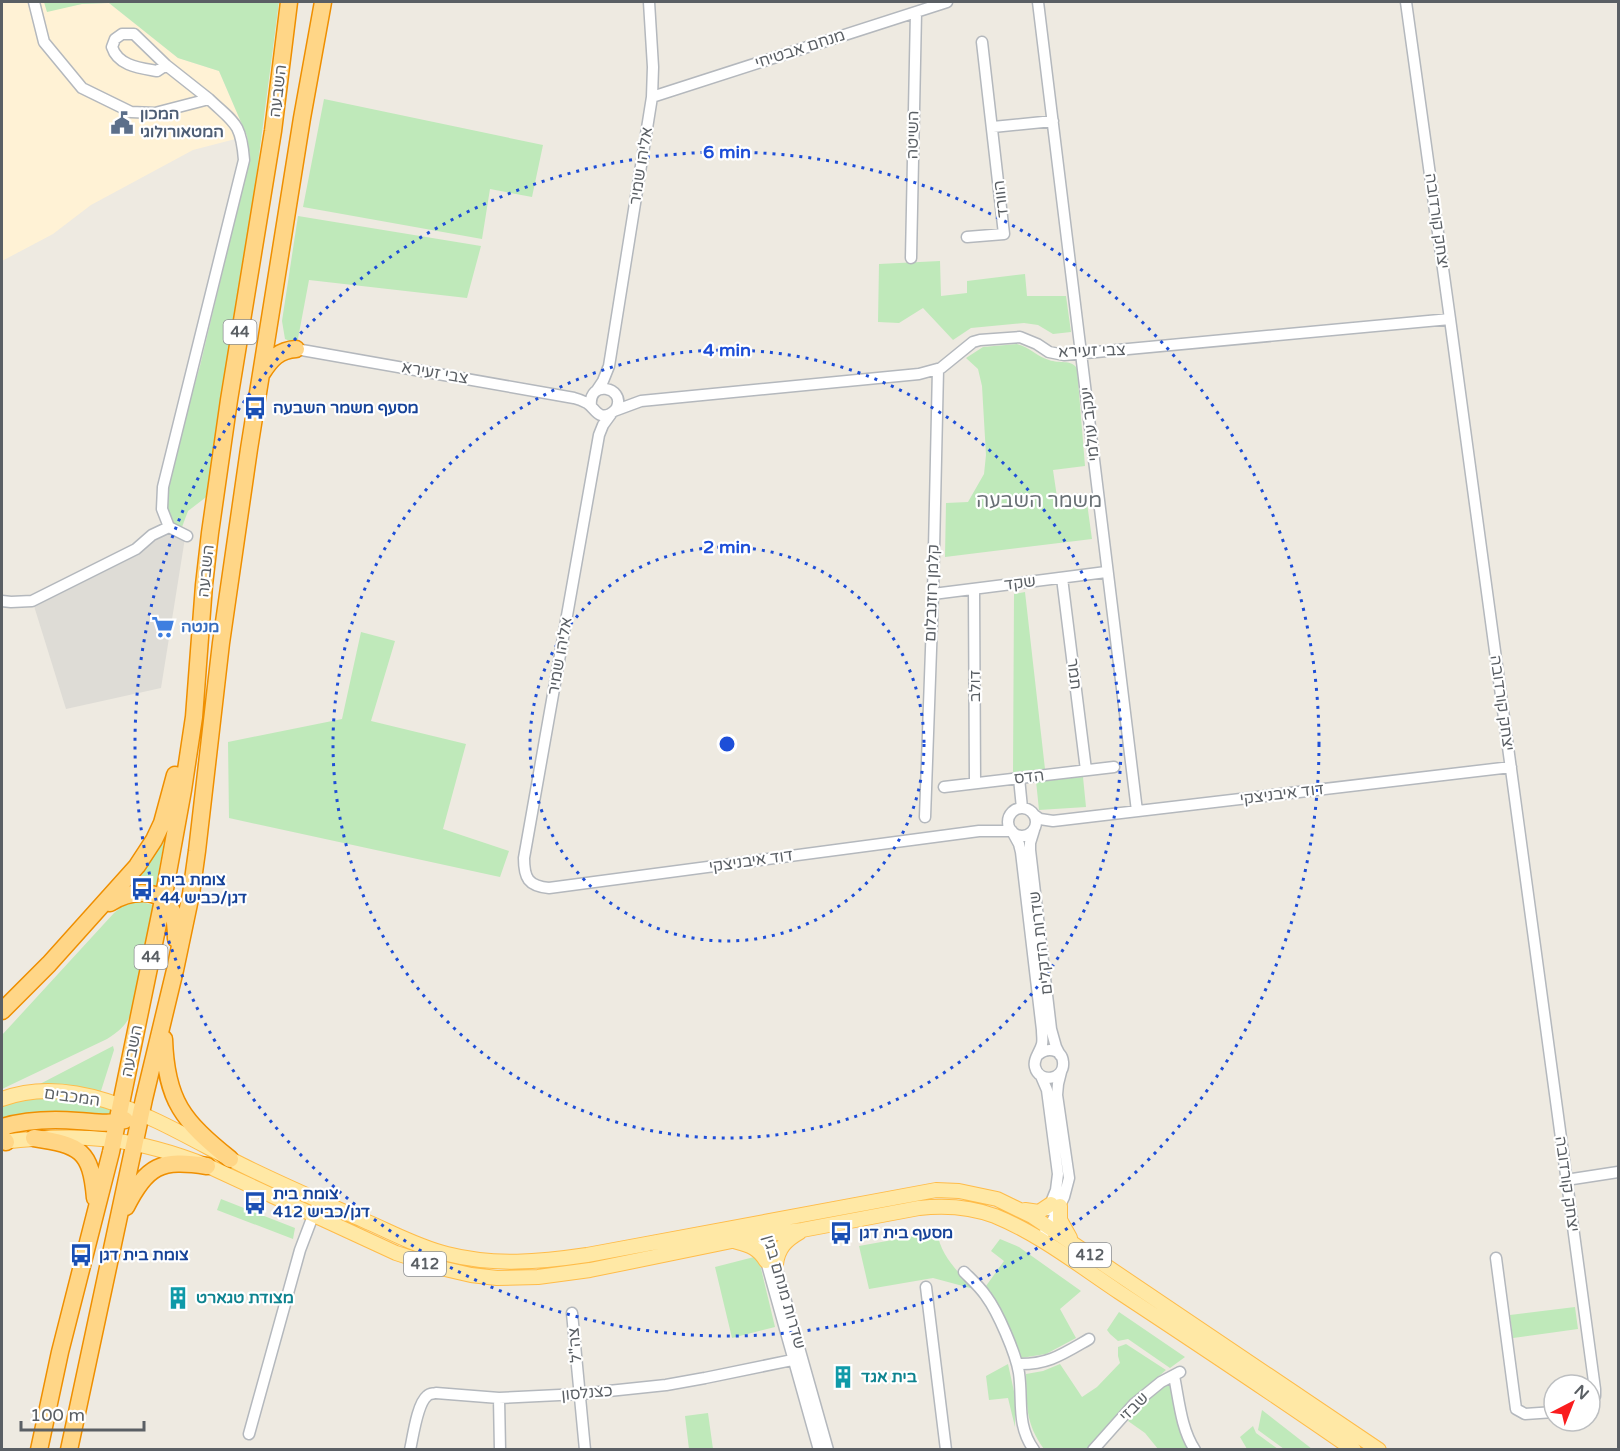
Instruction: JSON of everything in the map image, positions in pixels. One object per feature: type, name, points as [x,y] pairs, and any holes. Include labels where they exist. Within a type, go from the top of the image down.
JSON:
[{"type":"highway","name":"השבעה","points":[[117,1123],[183,790],[194,717],[210,533],[229,400],[273,131],[289,2]]},
{"type":"highway","name":"השבעה","points":[[141,1115],[176,970],[191,894],[221,643],[261,374],[323,2]]},
{"type":"highway","points":[[302,118],[333,2]]},
{"type":"highway","points":[[269,325],[273,335],[281,343],[296,349]]},
{"type":"highway","points":[[261,374],[277,354],[296,349]]},
{"type":"highway","points":[[2,1011],[99,910],[142,860],[154,840],[173,788],[198,653]]},
{"type":"highway","points":[[99,910],[131,894],[152,894],[169,904],[176,924],[176,970]]},
{"type":"highway","points":[[2,1020],[49,964]]},
{"type":"highway","points":[[163,1020],[165,1060],[174,1098],[194,1128],[230,1159]]},
{"type":"highway","points":[[3,1137],[45,1121],[110,1124],[141,1115]]},
{"type":"highway","name":"44","points":[[69,1449],[141,1115]]},
{"type":"highway","name":"44","points":[[39,1449],[60,1352],[117,1123]]},
{"type":"highway","points":[[34,1138],[55,1141],[72,1147],[84,1156],[93,1179],[96,1211]]},
{"type":"highway","points":[[118,1224],[135,1190],[150,1172],[166,1164],[187,1163],[207,1166]]},
{"type":"main road","name":"המכבים","points":[[2,1099],[30,1092],[92,1096],[135,1143]]},
{"type":"main road","name":"412","points":[[141,1115],[230,1159],[425,1248],[465,1258],[498,1262],[519,1263],[561,1259],[764,1231],[936,1190],[998,1198],[1046,1225],[1379,1449]]},
{"type":"main road","name":"המכבים","points":[[3,1137],[68,1136],[117,1123]]},
{"type":"main road","name":"412","points":[[135,1143],[171,1152],[207,1166],[420,1262],[471,1275],[497,1278],[563,1274],[735,1241],[764,1231],[802,1230],[919,1208],[934,1206],[971,1209],[994,1216],[1038,1238],[1353,1449]]},
{"type":"main road","points":[[1020,1209],[1039,1212],[1055,1205],[1072,1243]]},
{"type":"main road","points":[[735,1241],[752,1246],[771,1263],[782,1245],[802,1230]]},
{"type":"street","points":[[33,2],[44,42],[82,88],[131,112],[155,113],[209,99]]},
{"type":"street","name":"אליהו שמיר","points":[[614,393],[610,383],[609,366],[652,97],[653,67],[649,2]]},
{"type":"street","name":"מנחם אבטיחי","points":[[652,97],[947,2]]},
{"type":"street","name":"יעקב עולמי","points":[[1038,2],[1137,811]]},
{"type":"street","name":"יצחק קורדובה","points":[[1406,2],[1593,1373]]},
{"type":"street","name":"השיטה","points":[[910,258],[916,12]]},
{"type":"street","points":[[166,65],[157,71],[136,67],[119,59],[113,53],[112,47],[115,39],[122,34],[134,34],[166,65],[233,120],[242,138],[244,160],[163,487],[162,509],[169,527],[187,536]]},
{"type":"street","name":"הוורד","points":[[968,237],[1004,234],[982,42]]},
{"type":"street","points":[[993,127],[1053,121]]},
{"type":"street","name":"צבי זעירא","points":[[613,412],[641,401],[919,374],[938,369],[973,342],[980,340],[1020,337],[1055,354],[1082,354],[1450,319]]},
{"type":"street","name":"צבי זעירא","points":[[296,349],[574,398],[588,396],[595,392]]},
{"type":"street","name":"אליהו שמיר","points":[[595,392],[603,381],[609,366]]},
{"type":"street","name":"קלמן רוזנבלום","points":[[925,817],[938,369]]},
{"type":"street","points":[[605,388],[614,393],[618,403],[613,412],[600,415],[592,408],[591,397],[595,392],[605,388]]},
{"type":"street","name":"צבי זעירא","points":[[614,393],[625,399],[641,401]]},
{"type":"street","name":"צבי זעירא","points":[[574,398],[592,408]]},
{"type":"street","name":"אליהו שמיר","points":[[592,408],[599,435]]},
{"type":"street","name":"אליהו שמיר","points":[[526,877],[524,858],[599,435],[613,412]]},
{"type":"street","points":[[2,601],[32,601],[136,549],[152,535],[169,527]]},
{"type":"street","name":"שקד","points":[[933,594],[1106,572]]},
{"type":"street","name":"תמר","points":[[1062,578],[1086,770]]},
{"type":"street","name":"דולב","points":[[974,589],[975,783]]},
{"type":"street","name":"הדס","points":[[944,787],[1114,767]]},
{"type":"street","name":"דוד איבניצקי","points":[[1033,814],[1040,819],[1053,821],[1511,767]]},
{"type":"street","points":[[1019,778],[1022,808]]},
{"type":"street","points":[[1022,808],[1033,814],[1036,822],[1031,833],[1024,836],[1013,832],[1009,826],[1010,816],[1014,811],[1022,808]]},
{"type":"street","name":"דוד איבניצקי","points":[[979,831],[1010,816]]},
{"type":"street","name":"דוד איבניצקי","points":[[1034,829],[1053,821]]},
{"type":"street","name":"שדרות הדקלים","points":[[1034,829],[1029,843],[1051,1029],[1060,1055]]},
{"type":"street","name":"דוד איבניצקי","points":[[526,877],[534,885],[549,888],[979,831],[1013,832]]},
{"type":"street","name":"שדרות הדקלים","points":[[1013,832],[1021,852],[1042,1030],[1042,1044],[1038,1055]]},
{"type":"street","points":[[1038,1238],[1055,1205],[1068,1188],[1069,1178],[1057,1095],[1064,1064],[1057,1052],[1048,1050],[1038,1055],[1035,1064],[1047,1090],[1058,1166],[1055,1205]]},
{"type":"street","points":[[1041,1076],[1049,1078],[1061,1072]]},
{"type":"street","points":[[1566,1180],[1618,1172]]},
{"type":"street","points":[[249,1434],[300,1250],[319,1200]]},
{"type":"street","name":"שדרות מנחם בגין","points":[[764,1231],[819,1449]]},
{"type":"street","points":[[1496,1258],[1516,1409],[1526,1414],[1542,1413]]},
{"type":"street","points":[[963,1272],[978,1286],[993,1307],[1017,1364],[1021,1419],[1023,1429],[1034,1449]]},
{"type":"street","points":[[927,1287],[946,1449]]},
{"type":"street","name":"צה\"ל","points":[[572,1313],[585,1449]]},
{"type":"street","points":[[1017,1364],[1034,1365],[1045,1362],[1089,1339]]},
{"type":"street","name":"שדרות מנחם בגין","points":[[798,1359],[828,1449]]},
{"type":"street","name":"כצנלסון","points":[[410,1449],[420,1408],[429,1394],[499,1398],[580,1394],[666,1385],[798,1359]]},
{"type":"street","name":"שבזי","points":[[1093,1449],[1134,1404],[1161,1382],[1177,1374],[1184,1424],[1195,1449]]},
{"type":"street","points":[[499,1398],[500,1449]]},
{"type":"shaded area","name":"המכון המטאורולוגי","points":[[2,2],[44,2],[47,11],[82,4],[109,3],[178,58],[219,71],[247,136],[193,150],[91,205],[53,234],[2,261]]},
{"type":"shaded area","points":[[170,530],[185,538],[161,688],[66,709],[34,606],[138,552],[152,538]]},
{"type":"green space","points":[[44,2],[279,2],[214,491],[188,511],[182,527],[175,524],[168,516],[165,506],[165,488],[200,366],[250,157],[247,136],[219,71],[178,58],[109,3],[82,4],[47,12]]},
{"type":"green space","points":[[324,99],[543,145],[532,197],[490,189],[482,239],[303,207]]},
{"type":"green space","points":[[298,216],[481,246],[467,298],[309,280],[297,344],[285,339],[282,321]]},
{"type":"green space","points":[[940,261],[941,296],[967,293],[967,281],[1025,274],[1027,296],[1066,296],[1071,332],[1053,334],[1038,325],[1024,323],[971,328],[953,340],[923,308],[899,323],[878,322],[879,264]]},
{"type":"green space","points":[[1017,344],[1045,359],[1068,363],[1077,368],[1085,466],[1053,470],[1058,504],[1087,503],[1092,539],[945,557],[946,503],[968,502],[984,474],[986,455],[982,386],[978,369],[966,358],[983,347]]},
{"type":"green space","points":[[1025,592],[1045,769],[1013,774],[1014,594]]},
{"type":"green space","points":[[361,632],[395,641],[371,721],[466,744],[443,829],[509,851],[500,877],[229,818],[228,742],[342,719]]},
{"type":"green space","points":[[1083,777],[1086,807],[1039,810],[1036,781]]},
{"type":"green space","points":[[166,831],[156,886],[130,887],[151,861]]},
{"type":"green space","points":[[134,902],[157,906],[132,1012],[127,1021],[119,1031],[107,1039],[2,1089],[2,1035],[114,913],[124,905]]},
{"type":"green space","points":[[113,1046],[114,1050],[100,1094],[40,1089],[38,1085]]},
{"type":"green space","points":[[66,1095],[117,1108],[115,1120],[2,1124],[2,1102]]},
{"type":"green space","points":[[221,1199],[295,1228],[293,1239],[217,1210]]},
{"type":"green space","points":[[937,1232],[946,1256],[974,1289],[933,1278],[869,1289],[859,1246]]},
{"type":"green space","points":[[1000,1239],[1019,1247],[1081,1291],[1060,1309],[1076,1338],[1046,1354],[1021,1358],[995,1299],[986,1286],[1004,1261],[991,1251]]},
{"type":"green space","points":[[758,1256],[775,1327],[732,1338],[715,1267]]},
{"type":"green space","points":[[1575,1307],[1578,1329],[1513,1338],[1510,1315]]},
{"type":"green space","points":[[1119,1312],[1185,1357],[1170,1368],[1128,1339],[1118,1341],[1107,1330]]},
{"type":"green space","points":[[1126,1344],[1166,1370],[1130,1401],[1115,1421],[1086,1450],[1044,1449],[1030,1422],[1026,1374],[1043,1371],[1060,1364],[1082,1397],[1097,1387],[1120,1363],[1118,1347]]},
{"type":"green space","points":[[1008,1364],[1015,1396],[1015,1427],[1008,1398],[989,1400],[986,1376]]},
{"type":"green space","points":[[1171,1381],[1193,1449],[1158,1449],[1145,1433],[1128,1421]]},
{"type":"green space","points":[[1262,1410],[1312,1449],[1284,1449],[1258,1430]]},
{"type":"green space","points":[[708,1413],[713,1449],[689,1449],[685,1416]]},
{"type":"green space","points":[[1253,1426],[1256,1433],[1278,1449],[1247,1449],[1240,1437]]},
{"type":"place","name":"המכון המטאורולוגי","points":[[122,123]]},
{"type":"place","name":"מסעף משמר השבעה","points":[[255,408]]},
{"type":"place","name":"מנטה","points":[[163,627]]},
{"type":"place","name":"צומת בית דגן/כביש 44","points":[[142,889]]},
{"type":"place","name":"צומת בית דגן/כביש 412","points":[[255,1203]]},
{"type":"place","name":"מסעף בית דגן","points":[[841,1233]]},
{"type":"place","name":"צומת בית דגן","points":[[81,1255]]},
{"type":"place","name":"מצודת טגארט","points":[[178,1298]]},
{"type":"place","name":"בית אגד","points":[[843,1377]]},
{"type":"district","name":"משמר השבעה","points":[[1039,501]]}]
